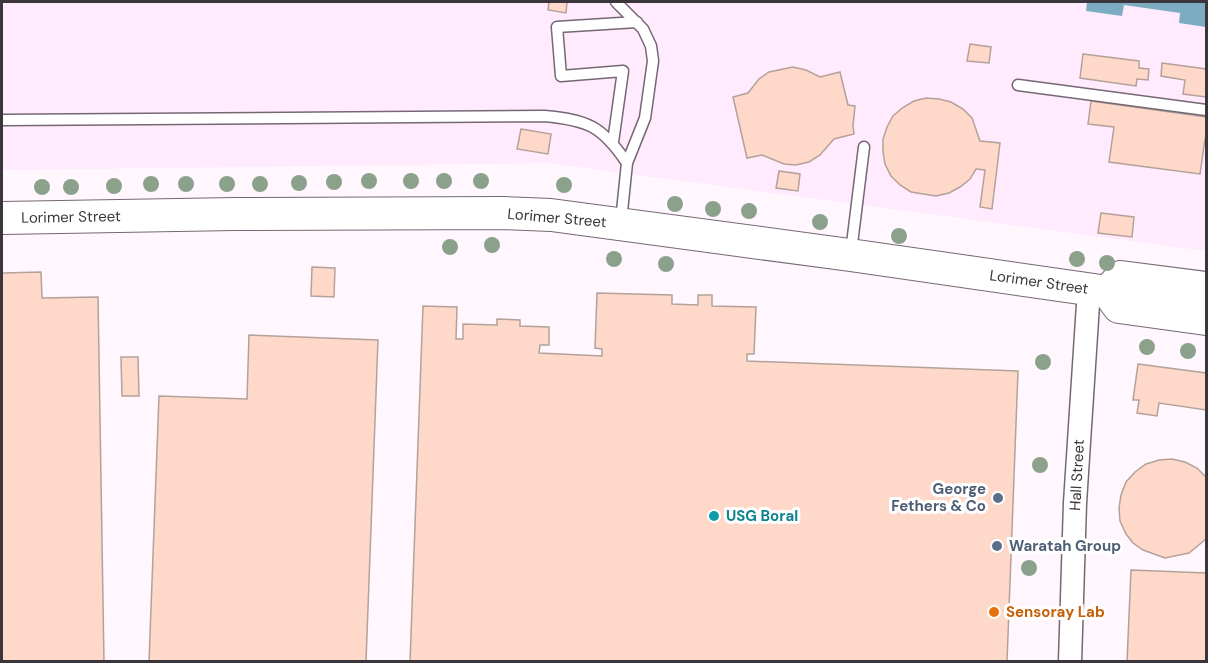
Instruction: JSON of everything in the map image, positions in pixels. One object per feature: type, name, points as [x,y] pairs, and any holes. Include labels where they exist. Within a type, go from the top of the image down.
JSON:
[{"type":"main road","name":"Lorimer Street","points":[[2,218],[235,214],[503,213],[551,215],[1098,291],[1119,307],[1206,319]]},
{"type":"main road","name":"Lorimer Street","points":[[1098,291],[1121,277],[1206,288]]},
{"type":"street","name":"Hall Street","points":[[1070,662],[1076,503],[1098,291]]},
{"type":"lane","points":[[616,2],[643,29],[651,46],[653,61],[652,78],[642,126],[627,163],[621,224]]},
{"type":"lane","points":[[613,142],[622,71],[561,76],[557,27],[637,22]]},
{"type":"lane","points":[[1018,85],[1206,110]]},
{"type":"lane","points":[[2,120],[544,116],[573,119],[600,130],[613,142],[627,163]]},
{"type":"lane","points":[[850,255],[864,147]]},
{"type":"shaded area","points":[[2,2],[1087,2],[1086,11],[1121,16],[1123,5],[1180,13],[1180,23],[1206,27],[1206,251],[549,163],[2,170]]},
{"type":"water","points":[[1087,2],[1206,2],[1206,27],[1179,23],[1180,13],[1124,5],[1122,16],[1086,11]]},
{"type":"building","points":[[549,2],[567,2],[566,13],[548,10]]},
{"type":"building","points":[[970,44],[991,47],[989,63],[967,61]]},
{"type":"building","points":[[1083,54],[1139,61],[1139,68],[1149,69],[1148,80],[1137,79],[1136,86],[1080,78]]},
{"type":"building","points":[[1162,63],[1206,69],[1206,97],[1183,94],[1185,80],[1161,76]]},
{"type":"building","points":[[793,67],[820,77],[840,72],[848,105],[855,106],[854,134],[834,139],[820,155],[809,162],[796,165],[784,164],[762,155],[747,158],[733,97],[748,93],[759,79],[769,72]]},
{"type":"building","points":[[926,98],[951,102],[963,109],[972,118],[980,141],[1000,143],[992,209],[980,207],[985,170],[976,169],[970,179],[960,187],[936,196],[911,192],[891,176],[885,164],[883,152],[883,139],[887,127],[893,116],[902,108],[914,101]]},
{"type":"building","points":[[1091,101],[1206,117],[1206,139],[1200,174],[1109,162],[1114,127],[1088,124]]},
{"type":"building","points":[[521,129],[551,134],[548,154],[517,149]]},
{"type":"building","points":[[779,171],[800,174],[798,191],[776,188]]},
{"type":"building","points":[[1101,213],[1134,217],[1132,237],[1098,233]]},
{"type":"building","points":[[312,267],[335,268],[334,297],[311,296]]},
{"type":"building","points":[[41,272],[42,298],[98,297],[104,662],[2,662],[2,273]]},
{"type":"building","name":"USG Boral","points":[[597,293],[672,295],[672,304],[698,305],[698,295],[712,295],[712,306],[756,307],[754,354],[747,354],[747,361],[1018,371],[1007,662],[410,662],[423,306],[457,307],[456,339],[463,339],[463,324],[497,325],[497,319],[520,320],[520,326],[549,327],[549,345],[540,345],[539,353],[602,356],[602,349],[595,348]]},
{"type":"building","points":[[249,335],[378,340],[366,662],[149,662],[159,396],[247,399]]},
{"type":"building","points":[[121,357],[138,357],[139,396],[122,396]]},
{"type":"building","points":[[1138,364],[1206,373],[1206,410],[1159,403],[1157,416],[1137,413],[1139,400],[1133,400]]},
{"type":"building","points":[[1172,459],[1197,468],[1206,477],[1206,539],[1189,553],[1165,558],[1143,550],[1133,543],[1120,521],[1119,508],[1126,482],[1135,472],[1146,464]]},
{"type":"building","points":[[1131,570],[1206,573],[1206,662],[1127,662]]},
{"type":"place","name":"George Fethers & Co","points":[[998,498]]},
{"type":"place","name":"USG Boral","points":[[714,516]]},
{"type":"place","name":"Waratah Group","points":[[997,546]]},
{"type":"place","name":"Sensoray Lab","points":[[994,612]]}]
